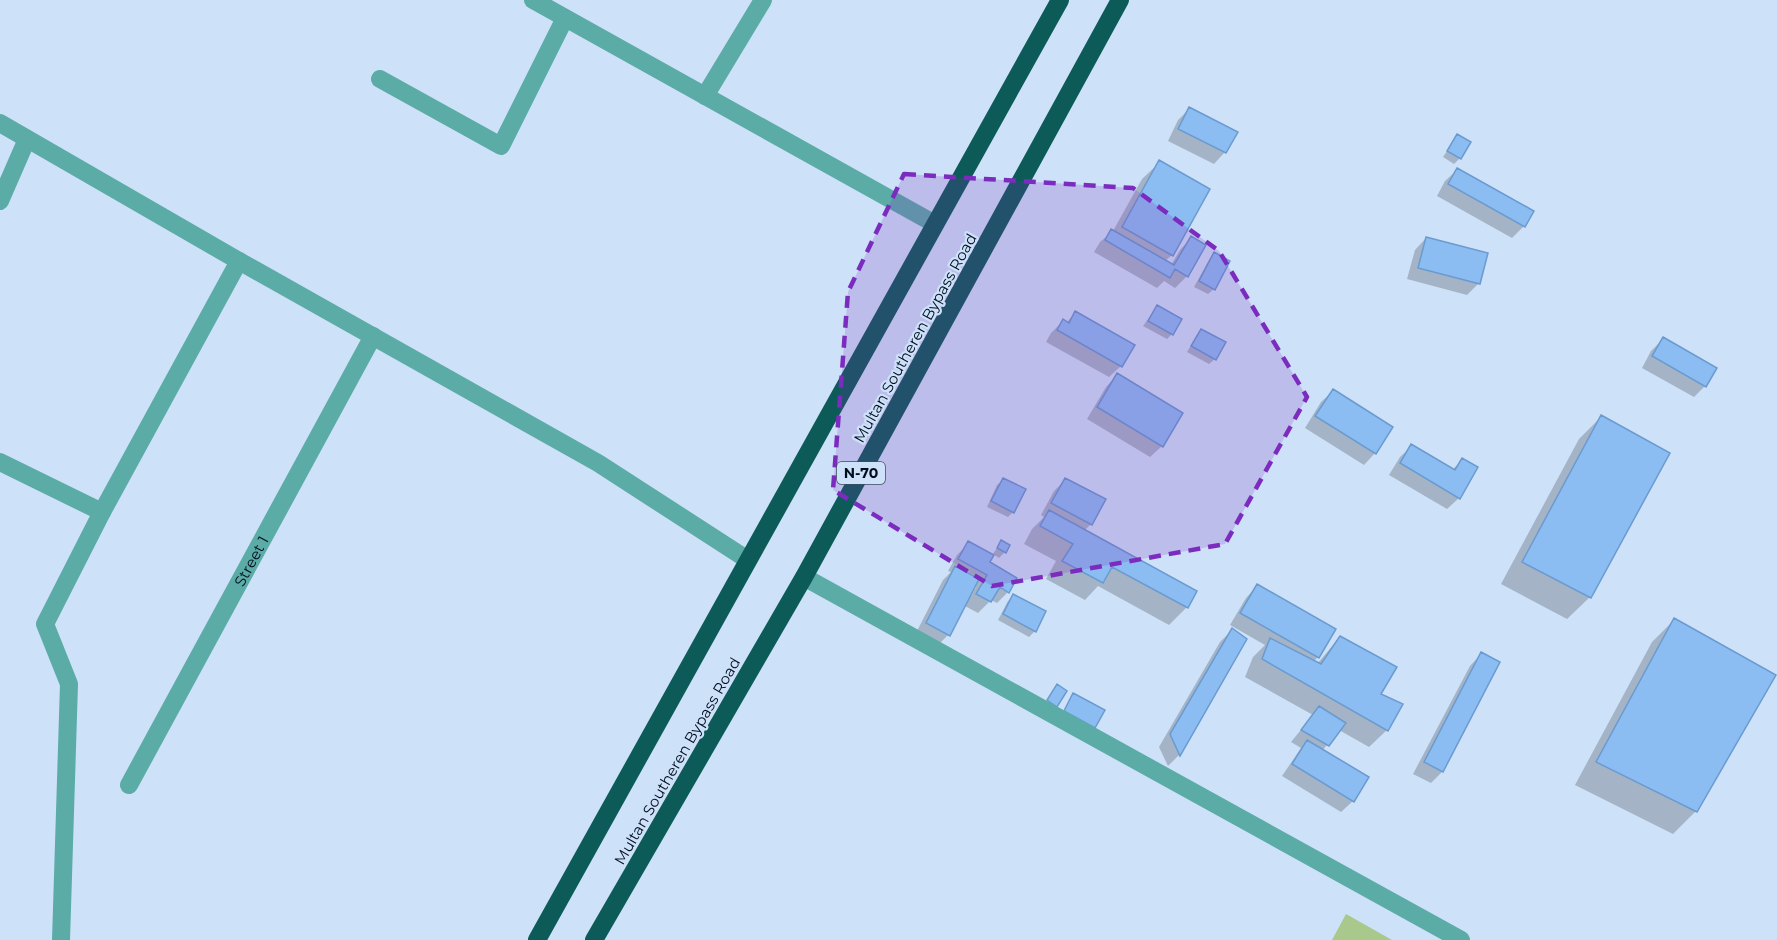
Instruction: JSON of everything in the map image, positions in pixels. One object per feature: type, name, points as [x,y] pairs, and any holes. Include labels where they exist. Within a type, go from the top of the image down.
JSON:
[{"type":"highway","points":[[537,940],[1060,0]]},
{"type":"highway","name":"Multan Southeren Bypass Road","points":[[594,940],[804,577],[1120,0]]},
{"type":"street","points":[[533,0],[935,224]]},
{"type":"street","points":[[705,96],[763,0]]},
{"type":"street","points":[[380,79],[501,146],[565,18]]},
{"type":"street","points":[[0,123],[239,261],[598,463],[748,560]]},
{"type":"street","points":[[0,201],[27,139]]},
{"type":"street","points":[[61,940],[69,684],[45,624],[102,512],[239,261]]},
{"type":"street","name":"Street 1","points":[[129,784],[373,336]]},
{"type":"street","points":[[0,462],[102,512]]},
{"type":"street","points":[[804,577],[1461,940]]},
{"type":"highlighted area","points":[[904,174],[1133,188],[1219,251],[1307,397],[1225,544],[992,586],[833,490],[848,292]]},
{"type":"green space","points":[[1346,914],[1392,940],[1332,940]]},
{"type":"building","points":[[1189,107],[1238,132],[1226,153],[1178,129]]},
{"type":"building","points":[[1457,134],[1471,142],[1461,159],[1447,151]]},
{"type":"building","points":[[1159,160],[1210,189],[1173,256],[1122,227]]},
{"type":"building","points":[[1457,168],[1534,211],[1525,227],[1448,184]]},
{"type":"building","points":[[1111,229],[1174,265],[1191,236],[1206,245],[1188,277],[1175,269],[1170,278],[1105,240]]},
{"type":"building","points":[[1426,237],[1488,253],[1480,284],[1418,268]]},
{"type":"building","points":[[1214,252],[1230,261],[1215,290],[1199,281]]},
{"type":"building","points":[[1157,305],[1182,319],[1173,335],[1148,321]]},
{"type":"building","points":[[1075,311],[1135,345],[1122,367],[1057,330],[1063,319],[1069,323]]},
{"type":"building","points":[[1201,329],[1226,342],[1216,360],[1191,346]]},
{"type":"building","points":[[1663,337],[1717,368],[1706,387],[1652,356]]},
{"type":"building","points":[[1117,373],[1183,413],[1163,447],[1097,407]]},
{"type":"building","points":[[1333,389],[1393,427],[1376,454],[1315,416]]},
{"type":"building","points":[[1601,415],[1670,453],[1591,598],[1522,562]]},
{"type":"building","points":[[1411,444],[1455,470],[1462,458],[1478,467],[1460,499],[1400,463]]},
{"type":"building","points":[[1003,478],[1026,489],[1014,513],[991,501]]},
{"type":"building","points":[[1065,478],[1106,499],[1092,525],[1051,503]]},
{"type":"building","points":[[1049,510],[1197,591],[1188,608],[1112,567],[1103,583],[1062,561],[1073,544],[1040,526]]},
{"type":"building","points":[[1001,540],[1010,545],[1006,553],[997,548]]},
{"type":"building","points":[[968,541],[994,555],[990,562],[1017,578],[1009,593],[1000,587],[991,602],[976,594],[987,575],[958,559]]},
{"type":"building","points":[[955,566],[979,579],[950,636],[926,623]]},
{"type":"building","points":[[1257,584],[1336,629],[1319,658],[1240,613]]},
{"type":"building","points":[[1013,594],[1046,611],[1036,632],[1003,614]]},
{"type":"building","points":[[1674,618],[1776,675],[1697,812],[1596,762]]},
{"type":"building","points":[[1232,628],[1247,639],[1180,756],[1170,734]]},
{"type":"building","points":[[1340,636],[1397,667],[1381,694],[1403,704],[1388,731],[1262,659],[1270,638],[1321,664]]},
{"type":"building","points":[[1481,652],[1500,662],[1443,772],[1424,762]]},
{"type":"building","points":[[1057,684],[1067,691],[1057,707],[1047,700]]},
{"type":"building","points":[[1073,693],[1105,710],[1095,728],[1064,711]]},
{"type":"building","points":[[1319,706],[1346,723],[1329,746],[1301,730]]},
{"type":"building","points":[[1307,740],[1369,777],[1354,802],[1292,764]]}]
